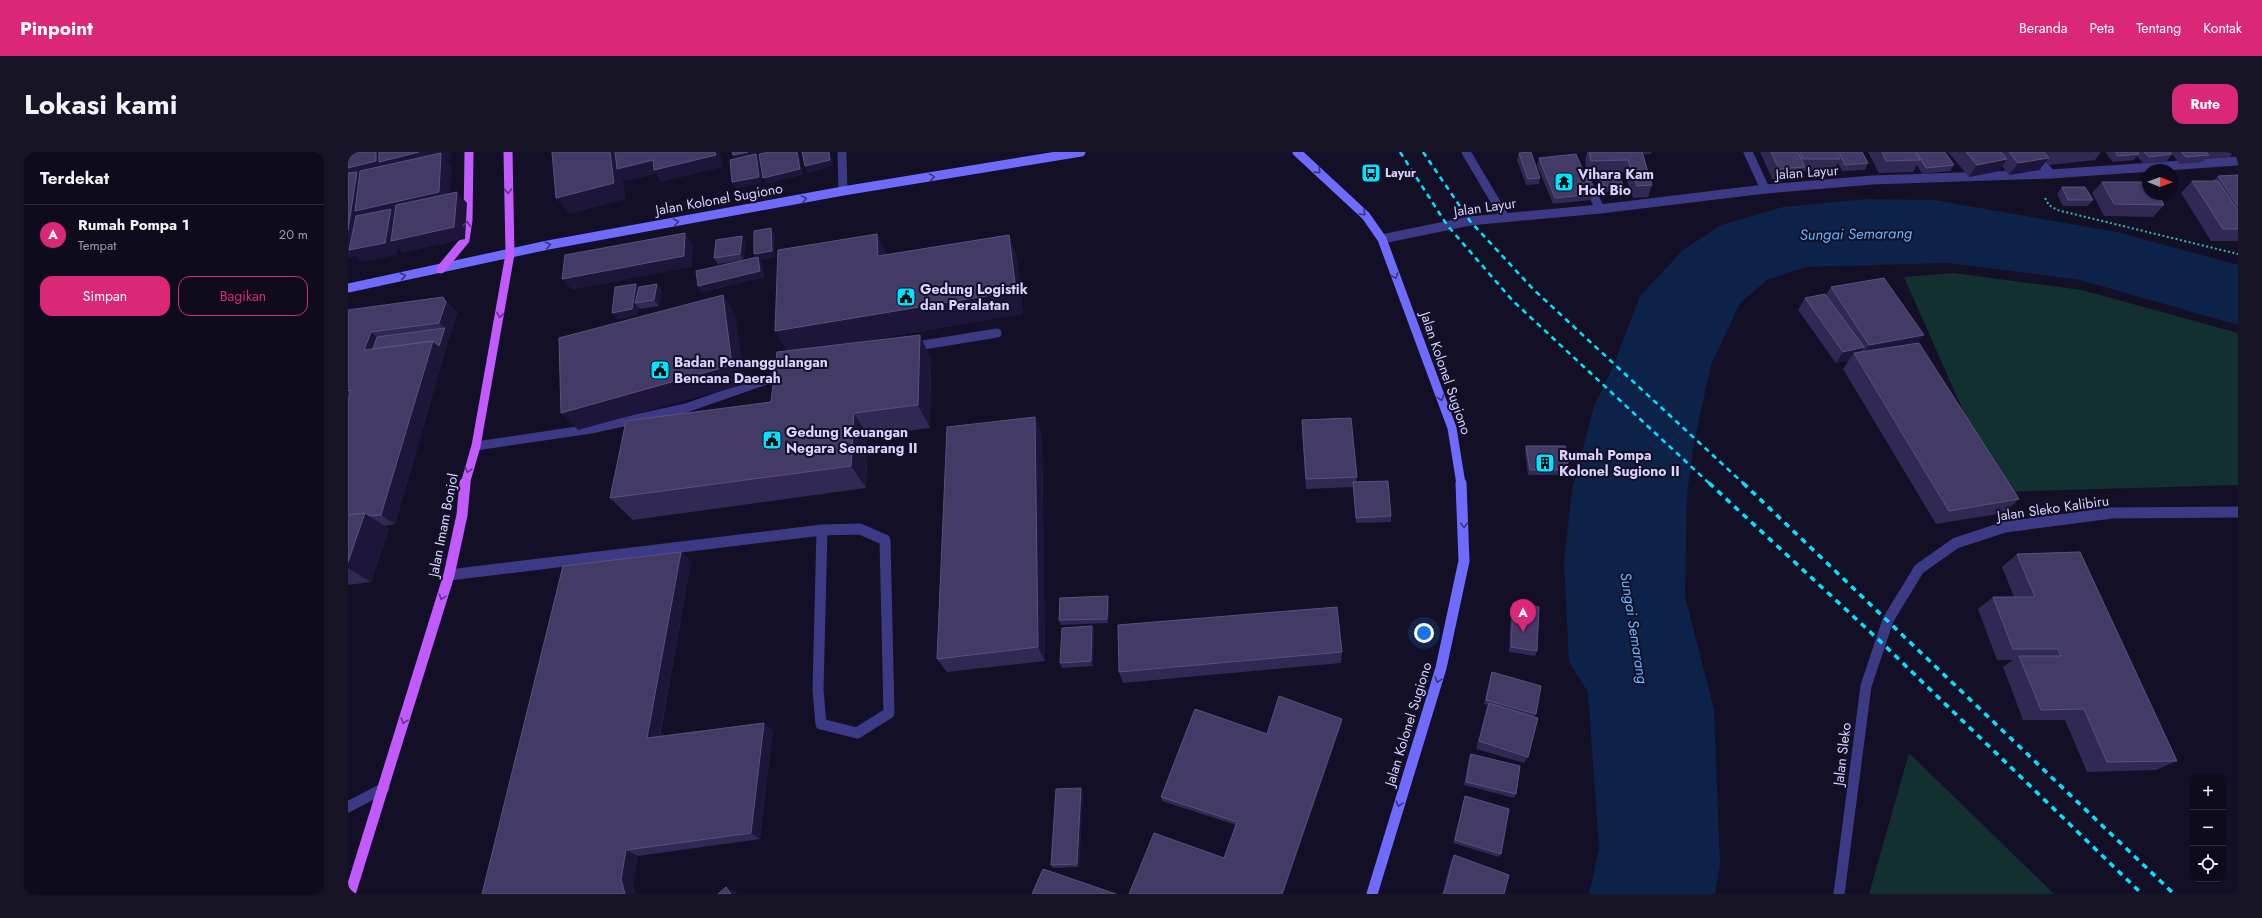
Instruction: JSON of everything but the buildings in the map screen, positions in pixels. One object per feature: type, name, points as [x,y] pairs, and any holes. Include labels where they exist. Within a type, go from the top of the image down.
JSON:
[{"type":"main road","points":[[441,268],[465,240],[468,220],[469,152]]},
{"type":"main road","name":"Jalan Imam Bonjol","points":[[350,894],[449,575],[462,515],[465,483],[476,446],[510,254],[508,152]]},
{"type":"main road","name":"Jalan Kolonel Sugiono","points":[[348,288],[548,245],[843,191],[1081,152]]},
{"type":"main road","name":"Jalan Kolonel Sugiono","points":[[1297,152],[1366,216],[1382,239],[1452,428],[1463,494],[1464,561],[1442,668],[1372,894]]},
{"type":"street","points":[[842,152],[843,191]]},
{"type":"street","points":[[1466,152],[1504,216]]},
{"type":"street","points":[[1748,152],[1765,188]]},
{"type":"street","points":[[2031,152],[2051,174]]},
{"type":"street","name":"Jalan Layur","points":[[1382,239],[1470,221],[1504,216],[1600,209],[1765,188],[1872,180],[2051,174],[2238,161]]},
{"type":"street","points":[[1582,172],[1600,209]]},
{"type":"street","points":[[904,348],[997,333]]},
{"type":"street","points":[[476,446],[591,429],[686,408],[794,370]]},
{"type":"street","name":"Jalan Sleko Kalibiru","points":[[1888,620],[1918,569],[1956,543],[2005,526],[2112,513],[2238,512]]},
{"type":"street","points":[[449,575],[822,530],[860,529],[885,540],[889,713],[857,733],[821,724],[818,690],[822,530]]},
{"type":"street","name":"Jalan Sleko","points":[[1839,894],[1866,686],[1888,620]]},
{"type":"street","points":[[348,807],[384,788]]},
{"type":"path","points":[[2027,175],[2049,205],[2057,210],[2238,254]]},
{"type":"green space","points":[[1954,273],[2082,290],[2238,333],[2238,485],[1999,492],[1904,277]]},
{"type":"green space","points":[[1909,753],[2054,894],[1869,894]]},
{"type":"water","name":"Sungai Semarang","points":[[1866,199],[1934,200],[2117,232],[2238,265],[2238,325],[2080,280],[1948,263],[1806,267],[1767,280],[1740,303],[1711,365],[1694,443],[1687,495],[1685,596],[1714,710],[1720,864],[1715,894],[1589,894],[1599,849],[1588,692],[1569,662],[1564,563],[1572,490],[1594,406],[1612,369],[1640,296],[1683,250],[1721,225],[1783,207]]},
{"type":"railway","points":[[1400,152],[1447,225],[1513,301],[1710,484]]},
{"type":"railway","points":[[1423,152],[1470,221],[1533,289],[1744,484]]},
{"type":"railway","points":[[1709,483],[1880,641],[2142,894]]},
{"type":"railway","points":[[1743,483],[2174,894]]},
{"type":"place","name":"Layur","points":[[1371,173]]},
{"type":"place","name":"Vihara Kam Hok Bio","points":[[1564,182]]},
{"type":"place","name":"Gedung Logistik dan Peralatan","points":[[906,297]]},
{"type":"place","name":"Badan Penanggulangan Bencana Daerah","points":[[660,370]]},
{"type":"place","name":"Gedung Keuangan Negara Semarang II","points":[[772,440]]},
{"type":"place","name":"Rumah Pompa Kolonel Sugiono II","points":[[1545,463]]},
{"type":"place","name":"Rumah Pompa 1","points":[[1523,632]]}]
